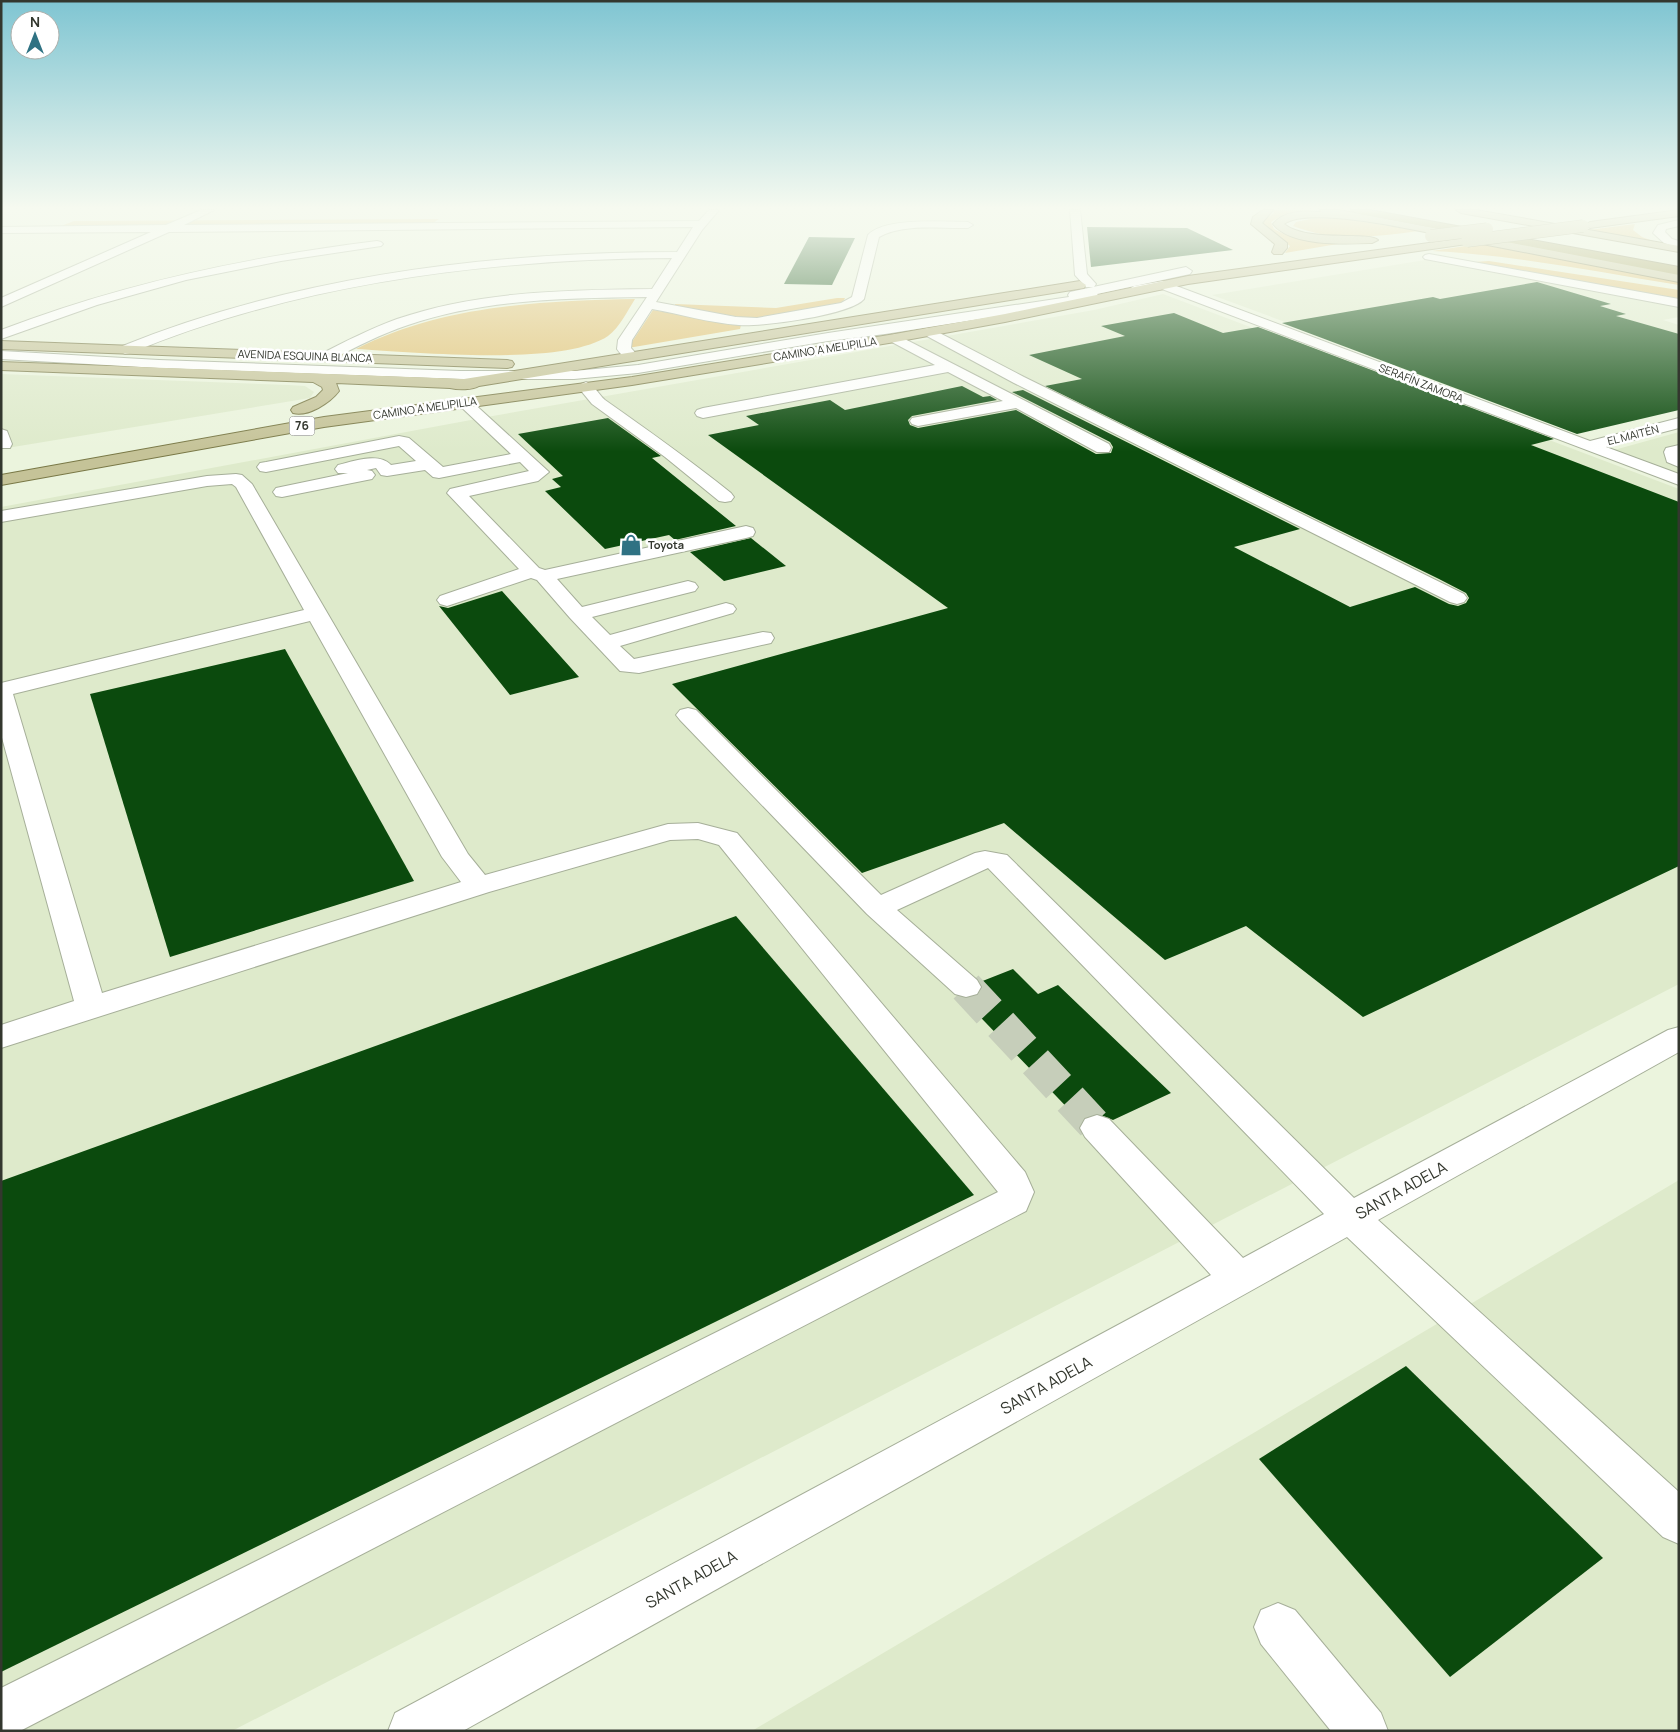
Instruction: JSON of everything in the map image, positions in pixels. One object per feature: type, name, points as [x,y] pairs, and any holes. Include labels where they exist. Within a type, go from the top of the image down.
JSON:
[{"type":"main road","name":"CAMINO A MELIPILLA","points":[[1,480],[315,424],[462,393],[512,376],[537,371],[1046,291]]},
{"type":"main road","name":"CAMINO A MELIPILLA","points":[[386,396],[605,385],[930,332],[1134,291]]},
{"type":"main road","name":"AVENIDA ESQUINA BLANCA","points":[[1,345],[503,364],[609,359]]},
{"type":"main road","name":"AVENIDA ESQUINA BLANCA","points":[[1,366],[313,378],[462,393],[605,385]]},
{"type":"main road","points":[[299,410],[321,400],[330,391],[329,384],[313,378]]},
{"type":"main road","name":"76","points":[[280,413],[338,404]]},
{"type":"street","points":[[1,304],[30,291]]},
{"type":"street","points":[[1,335],[92,301],[130,291]]},
{"type":"street","points":[[125,350],[188,324],[266,301],[313,291]]},
{"type":"street","points":[[631,356],[624,348],[625,340],[657,291]]},
{"type":"street","points":[[326,357],[352,341],[384,328],[452,309],[558,296],[652,299],[750,322],[790,318],[836,308],[858,298],[860,291]]},
{"type":"street","points":[[1,353],[126,356],[234,363],[537,371],[596,369],[1042,301],[1091,291]]},
{"type":"street","points":[[1,353],[159,364],[512,376],[574,375],[638,369],[828,336],[885,330],[1127,291]]},
{"type":"street","name":"SERAFÍN ZAMORA","points":[[1178,291],[1679,480]]},
{"type":"street","points":[[1613,291],[1679,303]]},
{"type":"street","points":[[438,297],[452,309]]},
{"type":"street","points":[[930,332],[1019,380],[1456,598]]},
{"type":"street","points":[[895,338],[1103,448]]},
{"type":"street","points":[[703,413],[949,367]]},
{"type":"street","points":[[586,387],[597,402],[672,453],[725,497]]},
{"type":"street","points":[[456,493],[538,475],[540,472],[522,457],[462,393]]},
{"type":"street","points":[[918,421],[1019,403]]},
{"type":"street","name":"EL MAITÉN","points":[[1588,446],[1679,423]]},
{"type":"street","points":[[266,466],[403,441],[628,666],[639,666],[763,638]]},
{"type":"street","points":[[1679,450],[1672,452],[1673,458],[1679,462]]},
{"type":"street","points":[[279,487],[387,471],[433,469],[522,457]]},
{"type":"street","points":[[1,517],[207,481],[236,479],[243,484],[456,857],[479,886]]},
{"type":"street","points":[[447,600],[521,576],[746,532]]},
{"type":"street","points":[[577,614],[688,587]]},
{"type":"street","points":[[606,643],[726,609]]},
{"type":"street","points":[[90,1007],[1,690],[316,613]]},
{"type":"street","points":[[688,715],[877,908],[966,987]]},
{"type":"street","points":[[1,1037],[90,1007],[479,886],[668,832],[691,829],[711,832],[728,839],[1012,1182],[1016,1192],[1013,1202],[1,1714]]},
{"type":"street","points":[[877,908],[985,859],[997,861],[1350,1218],[1679,1522]]},
{"type":"street","name":"SANTA ADELA","points":[[413,1731],[1679,1038]]},
{"type":"street","points":[[1097,1128],[1238,1279]]},
{"type":"street","points":[[1278,1627],[1363,1731]]},
{"type":"shaded area","points":[[1237,291],[1595,291],[1679,307],[1679,317],[1663,320],[1679,325],[1679,343],[1410,368],[1212,295]]},
{"type":"shaded area","points":[[1626,291],[1679,291],[1679,301]]},
{"type":"shaded area","points":[[1163,294],[1679,489],[1679,984],[232,1731],[1,1731],[1,507],[487,417],[1094,310]]},
{"type":"shaded area","points":[[845,298],[842,304],[765,318],[747,318],[675,307],[675,304],[776,308]]},
{"type":"shaded area","points":[[635,299],[620,324],[608,336],[586,346],[558,352],[524,355],[487,355],[356,349],[389,334],[457,314],[528,304]]},
{"type":"shaded area","points":[[653,310],[741,325],[740,329],[628,348]]},
{"type":"shaded area","points":[[1,374],[288,385],[305,386],[314,392],[310,398],[1,449]]},
{"type":"shaded area","points":[[1679,432],[1679,474],[1614,450]]},
{"type":"shaded area","points":[[1679,1180],[1679,1731],[752,1731]]},
{"type":"building","points":[[1487,291],[1567,291],[1611,304],[1600,306],[1626,314],[1616,316],[1679,334],[1679,410],[1577,434],[1282,323],[1433,297],[1440,299]]},
{"type":"building","points":[[1174,313],[1223,333],[1258,327],[1554,439],[1531,445],[1679,502],[1679,866],[1363,1017],[1246,926],[1165,960],[1004,823],[862,873],[672,684],[948,608],[708,435],[759,425],[746,416],[830,400],[845,410],[962,386],[983,397],[990,396],[997,400],[912,416],[908,420],[910,425],[918,428],[1016,410],[1096,454],[1111,453],[1113,447],[1110,442],[1012,392],[1023,390],[1300,529],[1234,547],[1350,607],[1415,587],[1449,604],[1458,606],[1466,603],[1469,598],[1466,593],[1439,579],[1045,386],[1082,379],[1029,355],[1125,336],[1101,326]]},
{"type":"building","points":[[608,418],[661,456],[652,458],[736,526],[675,540],[669,535],[605,549],[545,491],[561,487],[552,479],[563,476],[518,434]]},
{"type":"building","points":[[751,538],[786,566],[724,581],[690,552]]},
{"type":"building","points":[[502,591],[579,677],[510,695],[439,606],[448,608]]},
{"type":"building","points":[[285,649],[414,881],[170,957],[90,694]]},
{"type":"building","points":[[736,916],[974,1195],[1,1672],[1,1181]]},
{"type":"building","points":[[1013,969],[1038,994],[1058,985],[1171,1093],[1113,1120],[1096,1113],[1084,1117],[1081,1122],[962,998],[966,999],[977,996],[983,988],[980,982]]},
{"type":"building","points":[[1406,1366],[1603,1558],[1450,1677],[1259,1459]]},
{"type":"tunnel","points":[[966,987],[1097,1128]]},
{"type":"place","name":"Toyota","points":[[631,545]]}]
